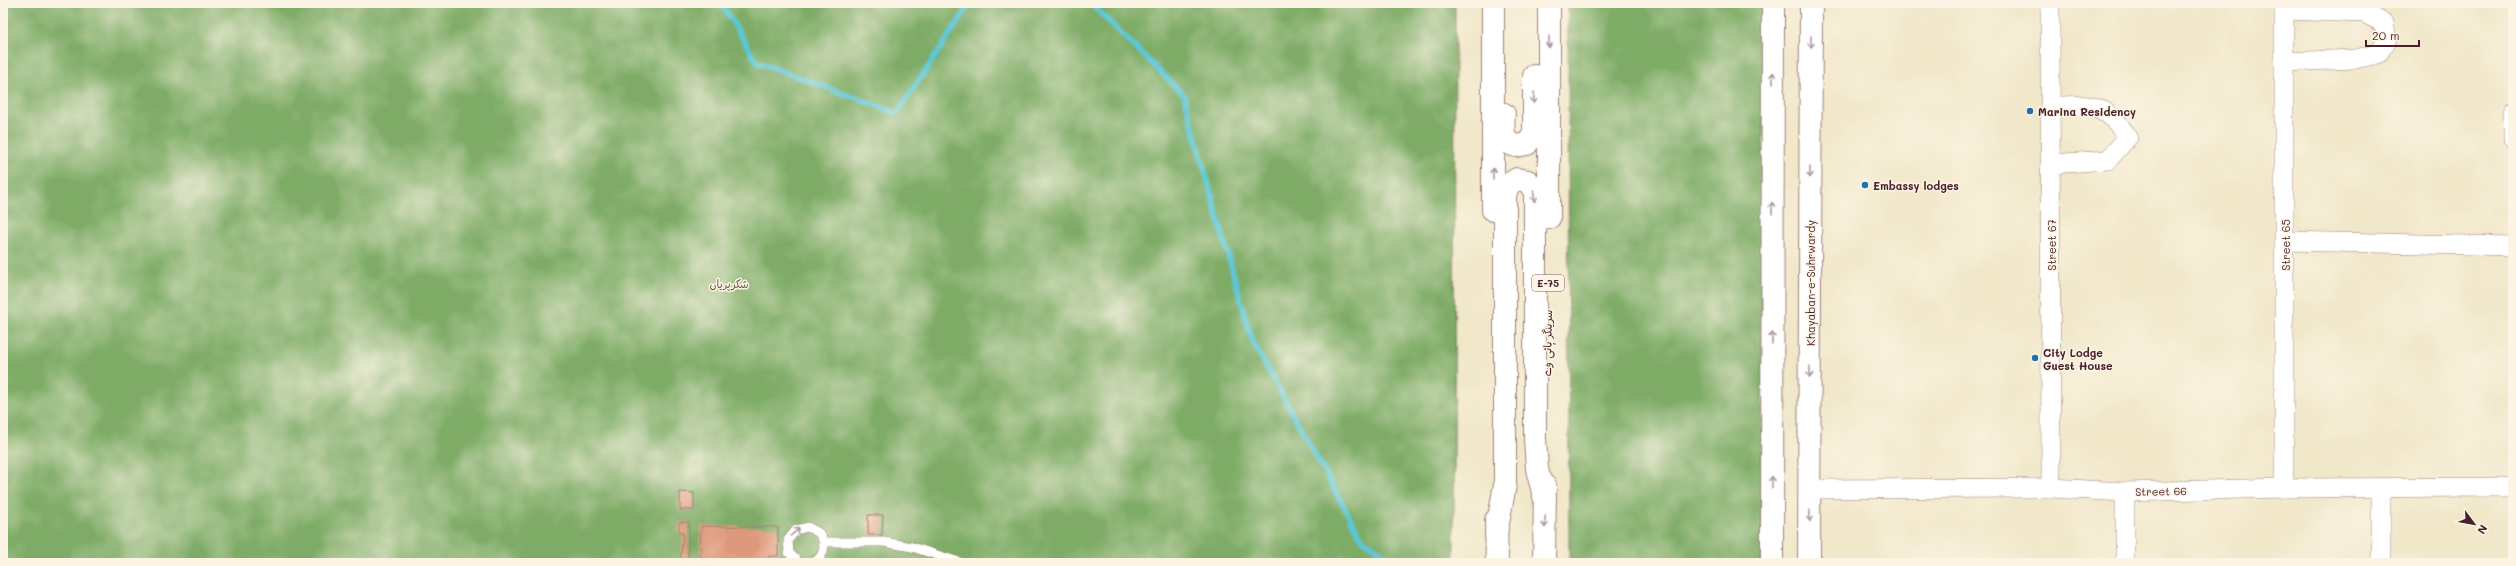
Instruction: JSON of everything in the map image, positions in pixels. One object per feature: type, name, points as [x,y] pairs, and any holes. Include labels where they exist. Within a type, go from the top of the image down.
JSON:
[{"type":"main road","points":[[1494,3],[1493,188],[1497,563]]},
{"type":"main road","points":[[1505,3],[1504,135],[1511,145],[1521,146],[1531,140],[1534,134],[1534,3]]},
{"type":"main road","name":"سرینگر ہائی وے","points":[[1544,563],[1550,186],[1549,3]]},
{"type":"main road","points":[[1772,563],[1773,3]]},
{"type":"main road","name":"Khayaban-e-Suhrwardy","points":[[1809,563],[1811,3]]},
{"type":"main road","points":[[1496,534],[1505,485],[1505,196],[1508,185],[1518,179],[1528,181],[1535,192],[1535,439],[1537,469],[1545,500]]},
{"type":"street","name":"Street 67","points":[[2050,3],[2051,488]]},
{"type":"street","points":[[2284,62],[2355,59],[2378,54],[2387,39],[2384,23],[2364,13],[2286,7]]},
{"type":"street","name":"Street 65","points":[[2284,488],[2284,62],[2286,7]]},
{"type":"street","points":[[2050,106],[2096,106],[2112,115],[2128,137],[2108,160],[2050,164]]},
{"type":"street","points":[[2513,112],[2513,139]]},
{"type":"street","points":[[2285,241],[2513,246]]},
{"type":"street","name":"Street 66","points":[[1810,489],[2051,488],[2125,492],[2284,488],[2513,487]]},
{"type":"street","points":[[2381,488],[2381,563]]},
{"type":"street","points":[[2125,492],[2125,563]]},
{"type":"lane","points":[[800,563],[792,558],[788,547],[788,540],[796,530],[801,528],[814,529],[819,533],[824,542],[822,556],[813,563]]},
{"type":"lane","points":[[824,542],[884,542],[912,547],[962,563]]},
{"type":"green space","name":"شکرپریاں","points":[[3,3],[1455,3],[1454,563],[3,563]]},
{"type":"green space","points":[[1568,3],[1764,3],[1762,563],[1569,563]]},
{"type":"building","points":[[680,492],[694,493],[694,510],[680,510]]},
{"type":"building","points":[[868,515],[883,515],[882,535],[868,535]]},
{"type":"building","points":[[679,522],[689,522],[688,563],[680,563],[683,533],[679,533]]},
{"type":"building","points":[[701,526],[778,527],[778,556],[769,556],[769,563],[700,563]]},
{"type":"waterway","points":[[721,3],[757,62],[897,113],[971,3]]},
{"type":"waterway","points":[[1090,3],[1184,95],[1252,341],[1362,539],[1399,563]]},
{"type":"place","name":"Marina Residency","points":[[2030,111]]},
{"type":"place","name":"Embassy lodges","points":[[1865,185]]},
{"type":"place","name":"City Lodge Guest House","points":[[2035,358]]}]
